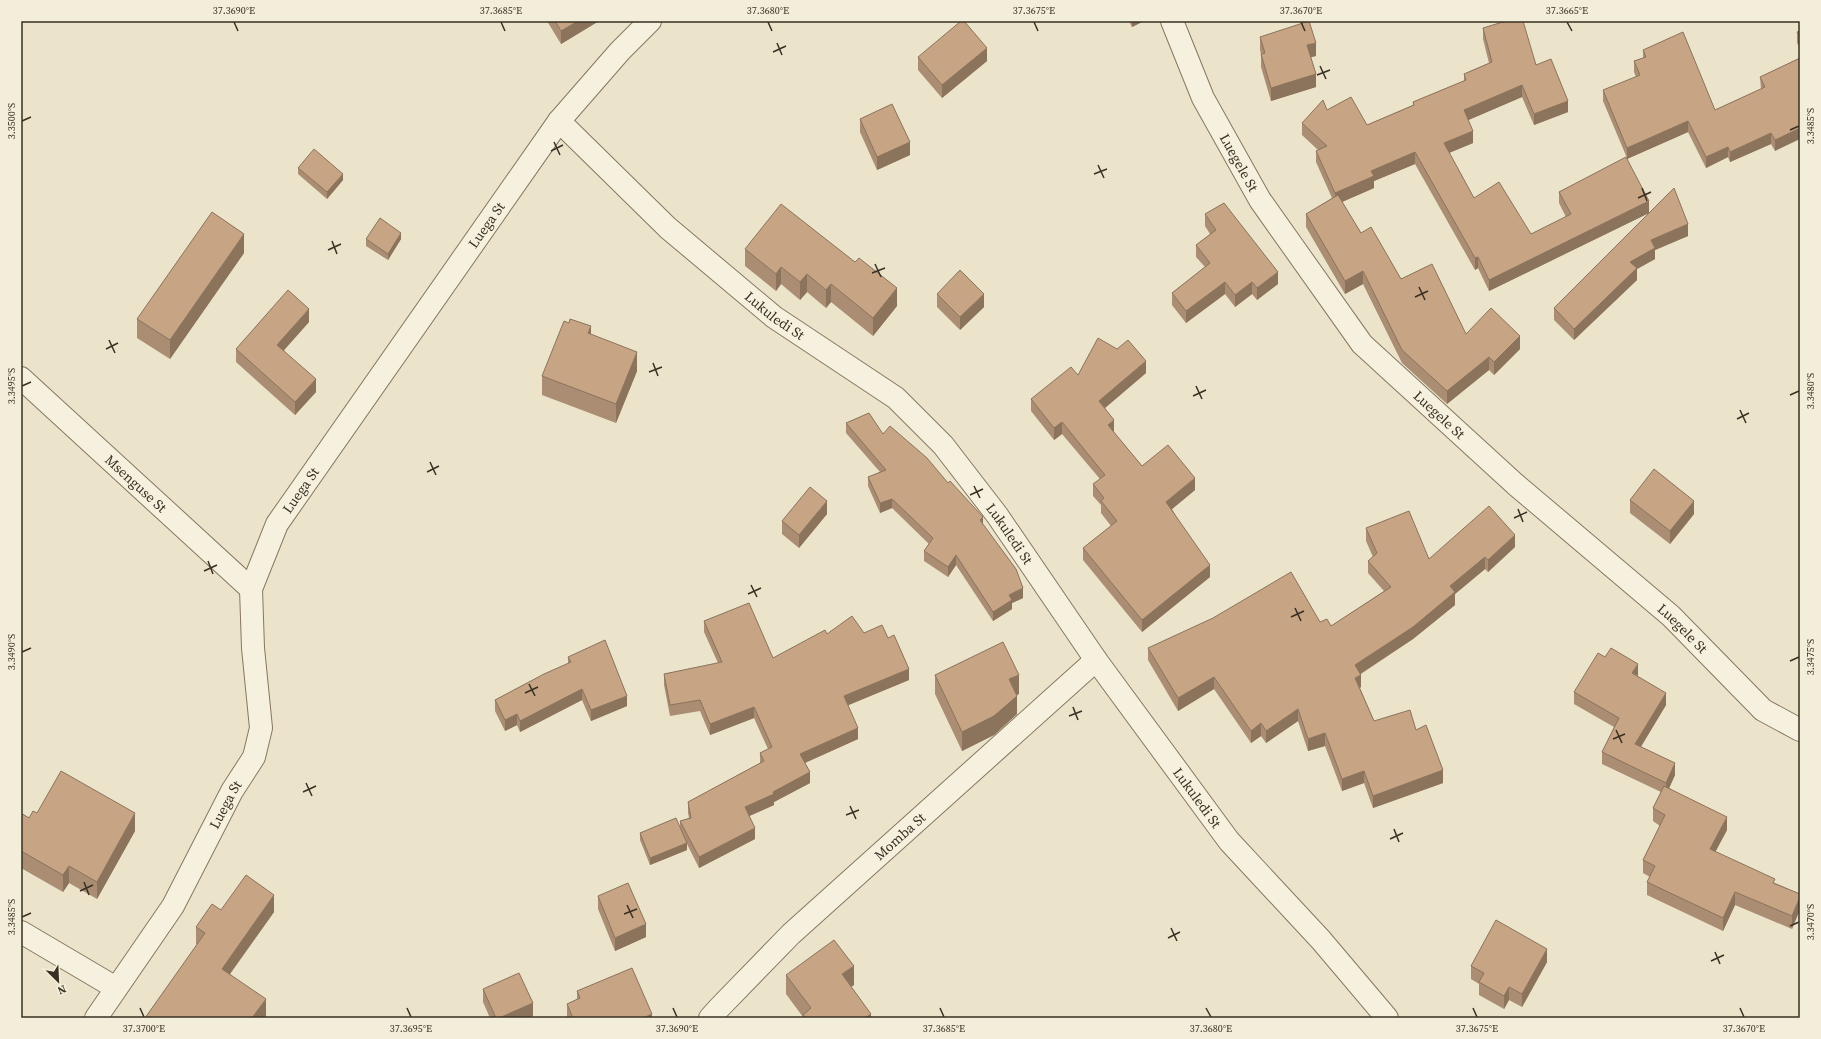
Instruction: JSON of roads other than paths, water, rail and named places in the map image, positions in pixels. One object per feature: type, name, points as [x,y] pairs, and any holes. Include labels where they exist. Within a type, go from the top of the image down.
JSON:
[{"type":"street","name":"Luega St","points":[[96,1018],[173,906],[232,791],[254,758],[261,728],[253,648],[251,590],[277,524],[559,121],[620,51],[650,21]]},
{"type":"street","name":"Luegele St","points":[[1172,21],[1203,98],[1260,200],[1362,344],[1515,484],[1671,616],[1763,710],[1800,730]]},
{"type":"street","name":"Lukuledi St","points":[[559,121],[668,228],[774,317],[896,398],[944,445],[998,515],[1096,660],[1229,841],[1321,940],[1387,1018]]},
{"type":"street","name":"Msenguse St","points":[[21,378],[251,590]]},
{"type":"street","name":"Momba St","points":[[710,1018],[791,934],[1096,660]]},
{"type":"street","points":[[21,932],[116,988]]}]
